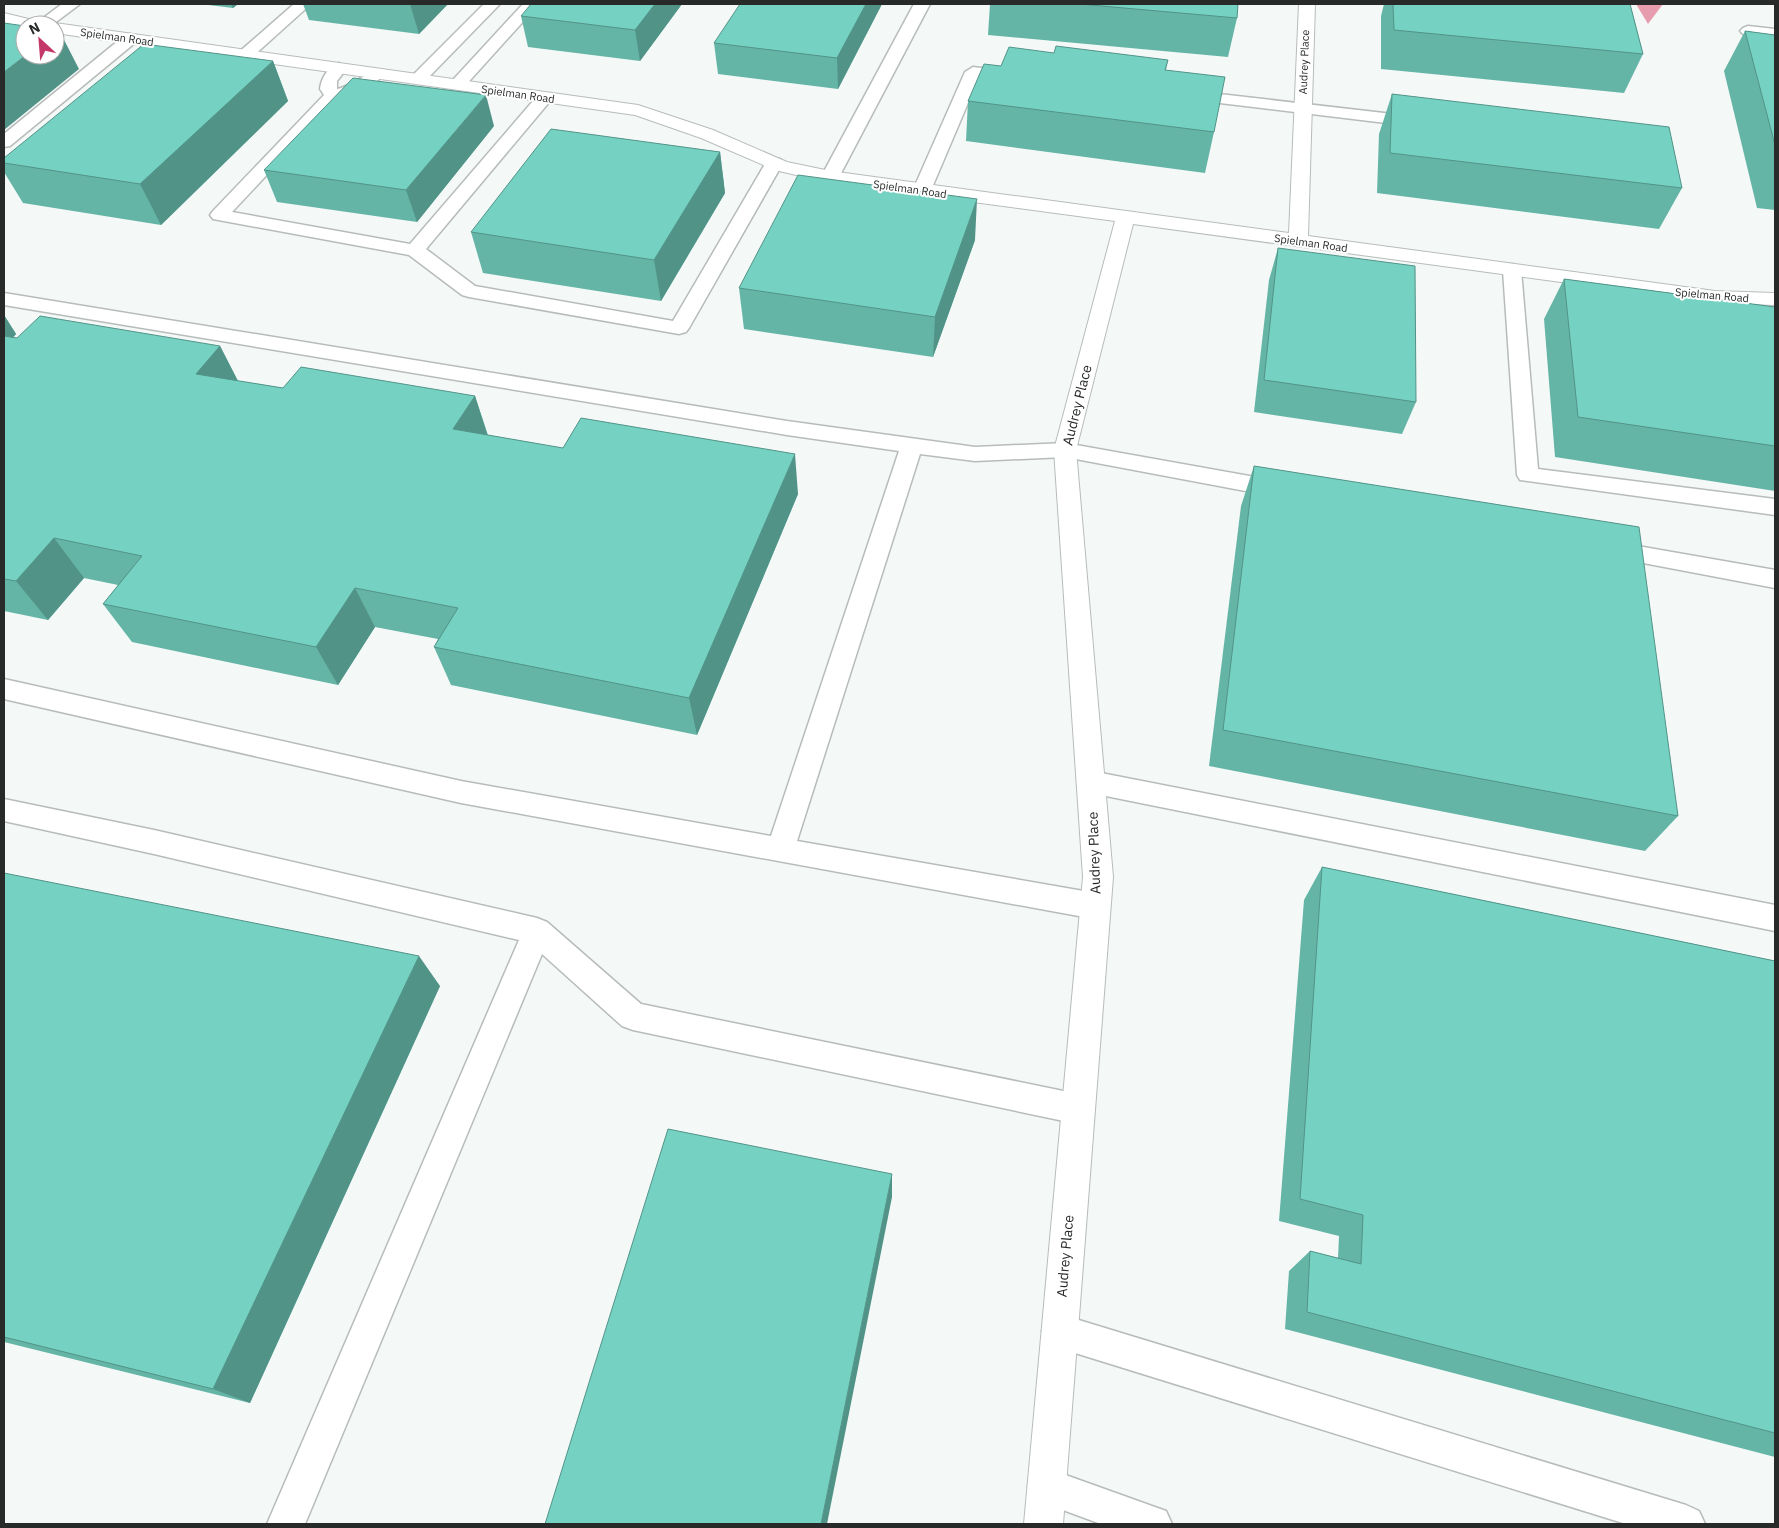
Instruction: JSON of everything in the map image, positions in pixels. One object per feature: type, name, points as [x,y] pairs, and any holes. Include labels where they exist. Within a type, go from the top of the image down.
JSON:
[{"type":"street","name":"Audrey Place","points":[[1298,241],[1307,4]]},
{"type":"street","name":"Spielman Road","points":[[65,29],[638,110],[707,134],[774,163],[830,177],[1715,297],[1775,299]]},
{"type":"street","name":"Audrey Place","points":[[1042,1524],[1098,877],[1065,450],[1126,218]]},
{"type":"lane","points":[[56,15],[72,4]]},
{"type":"lane","points":[[245,55],[303,4]]},
{"type":"lane","points":[[418,79],[492,4]]},
{"type":"lane","points":[[457,85],[531,4]]},
{"type":"lane","points":[[830,177],[922,4]]},
{"type":"lane","points":[[1748,31],[1775,34]]},
{"type":"lane","points":[[4,142],[130,38]]},
{"type":"lane","points":[[332,95],[328,89],[329,81],[339,68]]},
{"type":"lane","points":[[922,190],[974,72],[1032,79]]},
{"type":"lane","points":[[378,74],[368,84],[353,92],[332,95],[219,215],[415,250],[468,291],[678,328],[774,163]]},
{"type":"lane","points":[[1167,94],[1438,124]]},
{"type":"lane","points":[[415,250],[545,97]]},
{"type":"lane","points":[[1512,270],[1528,475],[1775,507]]},
{"type":"lane","points":[[4,299],[788,428],[975,454],[1065,450],[1308,494]]},
{"type":"lane","points":[[780,850],[912,445]]},
{"type":"lane","points":[[1590,546],[1775,579]]},
{"type":"lane","points":[[4,689],[461,792],[1095,906]]},
{"type":"lane","points":[[1090,782],[1775,918]]},
{"type":"lane","points":[[4,810],[154,842],[537,931],[633,1016],[1078,1109]]},
{"type":"lane","points":[[286,1524],[537,931]]},
{"type":"lane","points":[[1059,1331],[1686,1524]]},
{"type":"lane","points":[[1046,1486],[1153,1524]]},
{"type":"shaded area","points":[[1636,4],[1663,4],[1648,24]]},
{"type":"building","points":[[531,4],[655,4],[635,30],[521,16]]},
{"type":"building","points":[[740,4],[866,4],[837,58],[714,43]]},
{"type":"building","points":[[1079,4],[1238,4],[1237,18]]},
{"type":"building","points":[[1393,4],[1630,4],[1643,54],[1394,30]]},
{"type":"building","points":[[4,23],[15,25],[15,64],[4,72]]},
{"type":"building","points":[[1745,31],[1775,35],[1775,145]]},
{"type":"building","points":[[144,44],[273,61],[140,184],[4,163],[4,158]]},
{"type":"building","points":[[1056,46],[1168,60],[1165,70],[1225,77],[1214,132],[968,101],[984,64],[1001,66],[1009,47],[1054,53]]},
{"type":"building","points":[[353,78],[486,95],[406,190],[264,170]]},
{"type":"building","points":[[1392,94],[1669,127],[1682,188],[1390,153]]},
{"type":"building","points":[[551,129],[720,152],[654,260],[471,232]]},
{"type":"building","points":[[798,175],[977,199],[935,317],[739,288]]},
{"type":"building","points":[[1278,248],[1415,266],[1416,402],[1264,380]]},
{"type":"building","points":[[1564,279],[1775,307],[1775,446],[1578,417]]},
{"type":"building","points":[[40,316],[220,346],[196,374],[283,388],[301,367],[475,396],[453,429],[563,448],[581,418],[795,454],[689,698],[434,647],[458,608],[355,588],[316,647],[103,604],[142,556],[54,538],[16,581],[4,579],[4,336],[17,338]]},
{"type":"building","points":[[1254,466],[1639,527],[1678,816],[1223,730]]},
{"type":"building","points":[[1322,867],[1775,961],[1775,1433],[1307,1312],[1310,1251],[1361,1264],[1363,1215],[1300,1199]]},
{"type":"building","points":[[4,873],[419,956],[213,1389],[4,1337]]},
{"type":"building","points":[[668,1129],[892,1174],[821,1524],[545,1524]]}]
